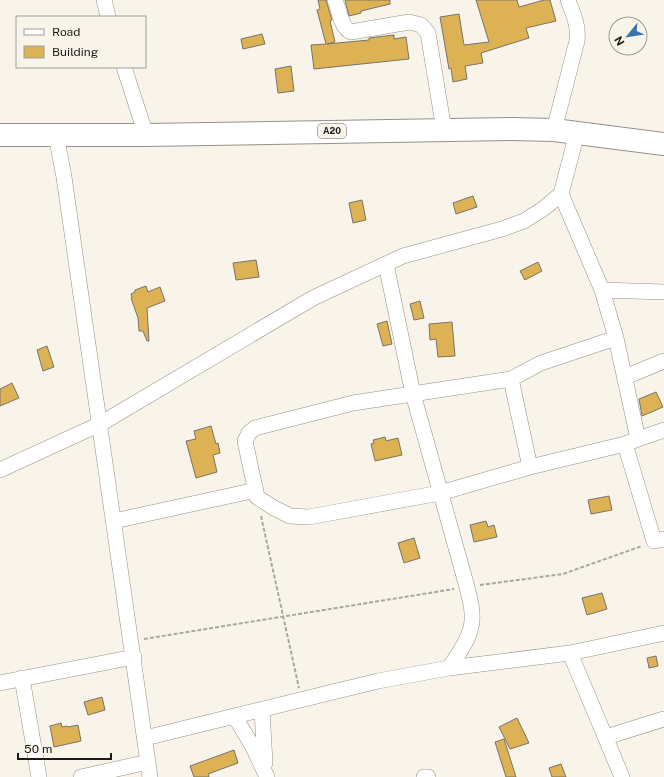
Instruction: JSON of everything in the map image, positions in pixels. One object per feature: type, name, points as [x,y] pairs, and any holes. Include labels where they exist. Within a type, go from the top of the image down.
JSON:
[{"type":"main road","name":"A20","points":[[0,135],[146,135],[512,129],[554,130],[664,144]]},
{"type":"street","points":[[104,0],[108,16]]},
{"type":"street","points":[[335,0],[344,26],[351,32],[409,22],[421,25],[428,33],[444,130]]},
{"type":"street","points":[[554,130],[578,32],[577,22],[568,0]]},
{"type":"street","points":[[124,68],[146,135]]},
{"type":"street","points":[[0,470],[100,424],[313,298],[403,256],[502,229],[524,221],[543,209],[561,194],[577,133]]},
{"type":"street","points":[[56,135],[64,177],[150,777]]},
{"type":"street","points":[[561,194],[602,290],[616,338],[625,377],[632,441],[659,540]]},
{"type":"street","points":[[386,264],[413,394],[467,587],[473,616],[470,631],[465,643],[449,668]]},
{"type":"street","points":[[602,290],[664,292]]},
{"type":"street","points":[[616,338],[541,363],[511,379],[353,403],[255,428],[249,433],[245,441],[256,494],[274,508],[290,516],[308,518],[440,493],[530,467],[632,441],[664,430]]},
{"type":"street","points":[[625,377],[664,361]]},
{"type":"street","points":[[511,379],[530,467]]},
{"type":"street","points":[[114,521],[256,494]]},
{"type":"street","points":[[145,738],[378,682],[449,668],[570,653],[664,633]]},
{"type":"street","points":[[570,653],[622,777]]},
{"type":"street","points":[[0,683],[134,657]]},
{"type":"street","points":[[22,678],[39,777]]},
{"type":"street","points":[[262,710],[267,776]]},
{"type":"street","points":[[234,717],[254,747],[267,776]]},
{"type":"street","points":[[606,738],[664,719]]},
{"type":"street","points":[[81,777],[148,762]]},
{"type":"path","points":[[256,494],[302,701]]},
{"type":"path","points":[[131,641],[467,587],[563,574],[659,540]]},
{"type":"building","points":[[318,0],[326,0],[332,20],[330,21],[335,42],[327,44],[369,40],[369,38],[394,35],[394,39],[406,37],[409,59],[314,69],[311,45],[326,44],[317,10],[320,9]]},
{"type":"building","points":[[345,0],[390,0],[390,4],[361,11],[361,13],[349,16]]},
{"type":"building","points":[[476,0],[517,0],[519,7],[544,0],[550,0],[556,21],[526,28],[529,38],[481,53],[483,63],[465,66],[467,79],[453,82],[451,68],[449,69],[440,17],[459,14],[464,45],[489,42]]},
{"type":"building","points":[[262,34],[265,44],[243,49],[241,39]]},
{"type":"building","points":[[291,66],[294,91],[278,93],[275,69]]},
{"type":"building","points":[[473,196],[477,207],[456,214],[453,203]]},
{"type":"building","points":[[362,200],[366,220],[353,223],[349,203]]},
{"type":"building","points":[[256,260],[259,277],[236,280],[233,263]]},
{"type":"building","points":[[538,262],[542,271],[525,280],[520,271]]},
{"type":"building","points":[[146,286],[148,292],[160,287],[165,301],[147,308],[149,341],[147,341],[143,331],[139,331],[138,318],[131,298],[131,294],[135,292],[135,290]]},
{"type":"building","points":[[420,301],[424,318],[414,320],[410,304]]},
{"type":"building","points":[[387,321],[392,344],[383,346],[377,324]]},
{"type":"building","points":[[452,322],[455,356],[438,357],[436,339],[430,340],[429,324]]},
{"type":"building","points":[[47,346],[54,367],[43,371],[37,350]]},
{"type":"building","points":[[12,383],[19,398],[0,406],[0,389]]},
{"type":"building","points":[[656,392],[663,407],[642,416],[639,399]]},
{"type":"building","points":[[211,426],[216,444],[218,443],[220,453],[213,455],[217,472],[196,478],[186,441],[196,439],[194,431]]},
{"type":"building","points":[[385,437],[386,441],[398,438],[402,455],[375,461],[371,444],[374,443],[373,440]]},
{"type":"building","points":[[609,496],[612,510],[591,514],[588,500]]},
{"type":"building","points":[[486,521],[488,527],[494,525],[497,537],[474,542],[470,525]]},
{"type":"building","points":[[414,538],[420,558],[404,563],[398,543]]},
{"type":"building","points":[[602,593],[607,609],[587,615],[582,598]]},
{"type":"building","points":[[656,656],[658,666],[649,668],[647,658]]},
{"type":"building","points":[[102,697],[105,710],[88,715],[84,702]]},
{"type":"building","points":[[517,718],[529,743],[510,749],[499,727]]},
{"type":"building","points":[[61,723],[62,727],[78,725],[81,741],[54,747],[50,726]]},
{"type":"building","points":[[504,739],[516,777],[506,777],[495,742]]},
{"type":"building","points":[[234,750],[238,763],[208,774],[209,777],[194,777],[190,766]]},
{"type":"building","points":[[561,764],[566,777],[552,777],[549,768]]}]
